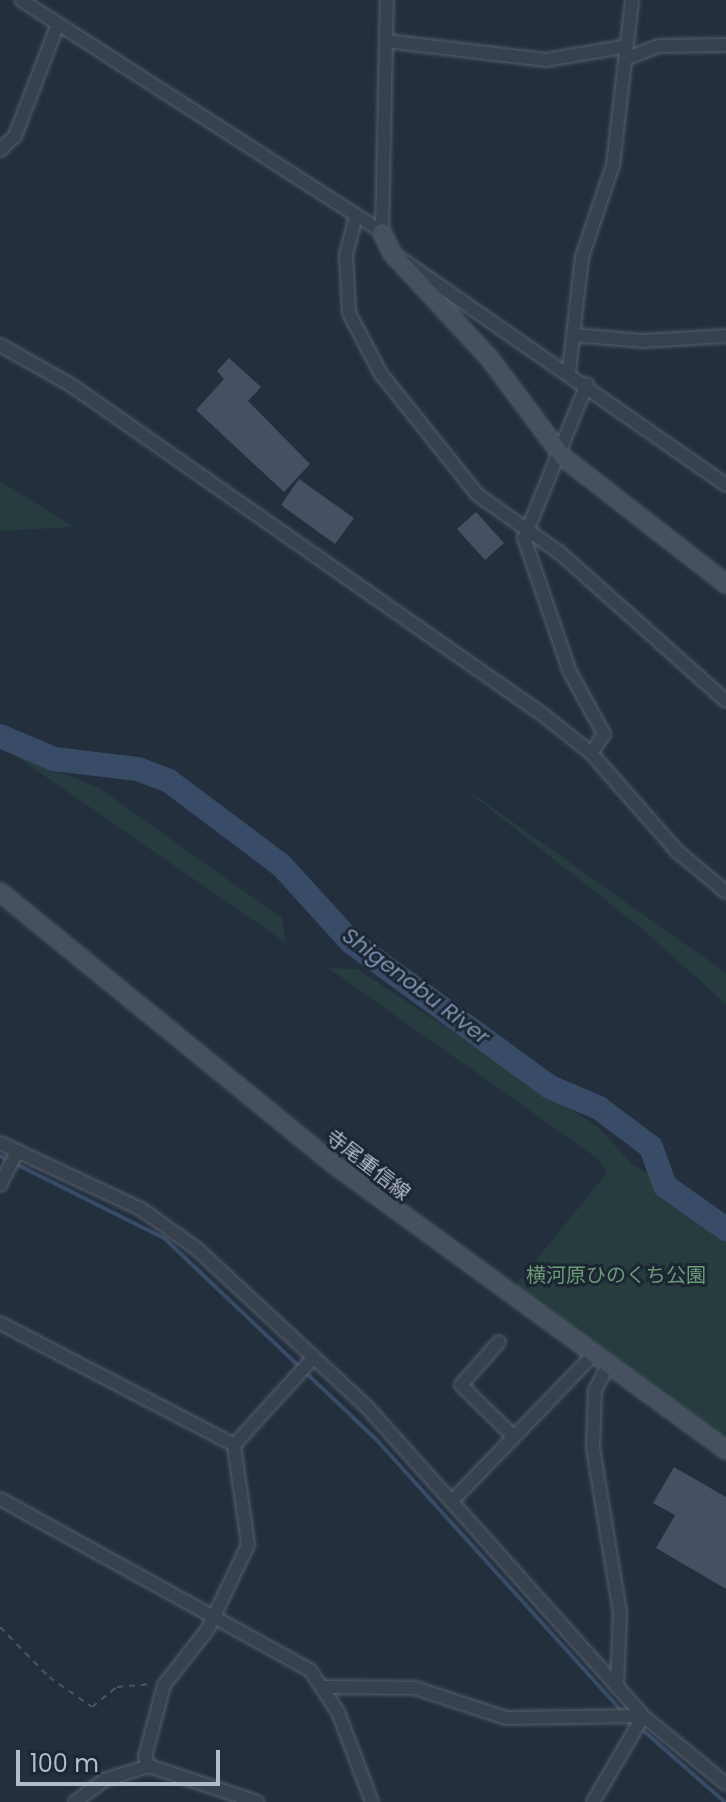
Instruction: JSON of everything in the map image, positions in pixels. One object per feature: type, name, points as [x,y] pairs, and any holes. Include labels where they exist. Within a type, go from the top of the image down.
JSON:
[{"type":"main road","points":[[382,232],[392,253],[490,359],[563,457],[726,584]]},
{"type":"main road","name":"寺尾重信線","points":[[0,892],[343,1171],[726,1450]]},
{"type":"street","points":[[21,0],[382,232]]},
{"type":"street","points":[[382,232],[387,0]]},
{"type":"street","points":[[569,371],[582,257],[610,180],[632,0]]},
{"type":"street","points":[[0,150],[15,136],[58,24]]},
{"type":"street","points":[[386,41],[546,60],[659,46],[726,45]]},
{"type":"street","points":[[356,216],[346,255],[360,343],[459,476],[525,528],[726,701]]},
{"type":"street","points":[[392,253],[569,371],[726,485]]},
{"type":"street","points":[[574,335],[643,341],[726,336]]},
{"type":"street","points":[[0,345],[71,385],[591,753],[678,852],[726,892]]},
{"type":"street","points":[[587,384],[563,457],[525,528],[570,672],[604,734],[591,753]]},
{"type":"street","points":[[0,1143],[170,1228],[314,1357],[453,1500],[643,1716],[726,1784]]},
{"type":"street","points":[[0,1185],[17,1151]]},
{"type":"street","points":[[0,1323],[234,1445]]},
{"type":"street","points":[[499,1342],[461,1385],[511,1434]]},
{"type":"street","points":[[453,1500],[511,1434],[593,1355]]},
{"type":"street","points":[[234,1445],[314,1357]]},
{"type":"street","points":[[608,1365],[595,1390],[593,1448],[620,1612],[617,1688]]},
{"type":"street","points":[[149,1766],[145,1757],[164,1685],[214,1614],[248,1545],[234,1445]]},
{"type":"street","points":[[0,1499],[295,1659],[325,1687],[372,1802]]},
{"type":"street","points":[[325,1687],[415,1688],[506,1718],[643,1716]]},
{"type":"street","points":[[593,1802],[643,1716]]},
{"type":"street","points":[[75,1802],[104,1780],[149,1766],[257,1802]]},
{"type":"path","points":[[0,1627],[49,1677],[92,1707],[130,1682],[164,1685]]},
{"type":"green space","points":[[0,481],[74,527],[0,531]]},
{"type":"green space","points":[[10,752],[99,788],[282,918],[286,943]]},
{"type":"green space","points":[[452,779],[726,973],[726,1004],[641,928]]},
{"type":"green space","name":"横河原ひのくち公園","points":[[328,968],[357,969],[598,1127],[631,1163],[726,1225],[726,1443],[513,1288],[607,1173],[597,1158]]},
{"type":"building","points":[[229,358],[261,387],[248,401],[310,464],[284,492],[196,410],[224,379],[217,371]]},
{"type":"building","points":[[299,479],[354,518],[335,544],[281,505]]},
{"type":"building","points":[[476,512],[504,543],[485,560],[457,529]]},
{"type":"building","points":[[674,1467],[726,1497],[726,1589],[656,1548],[675,1515],[653,1503]]},
{"type":"waterway","name":"Shigenobu River","points":[[0,736],[54,759],[138,769],[169,781],[281,865],[351,942],[550,1087],[599,1108],[651,1147],[665,1186],[726,1229]]},
{"type":"waterway","points":[[0,1156],[164,1238],[374,1437],[623,1713]]},
{"type":"waterway","points":[[639,1727],[725,1802]]}]
